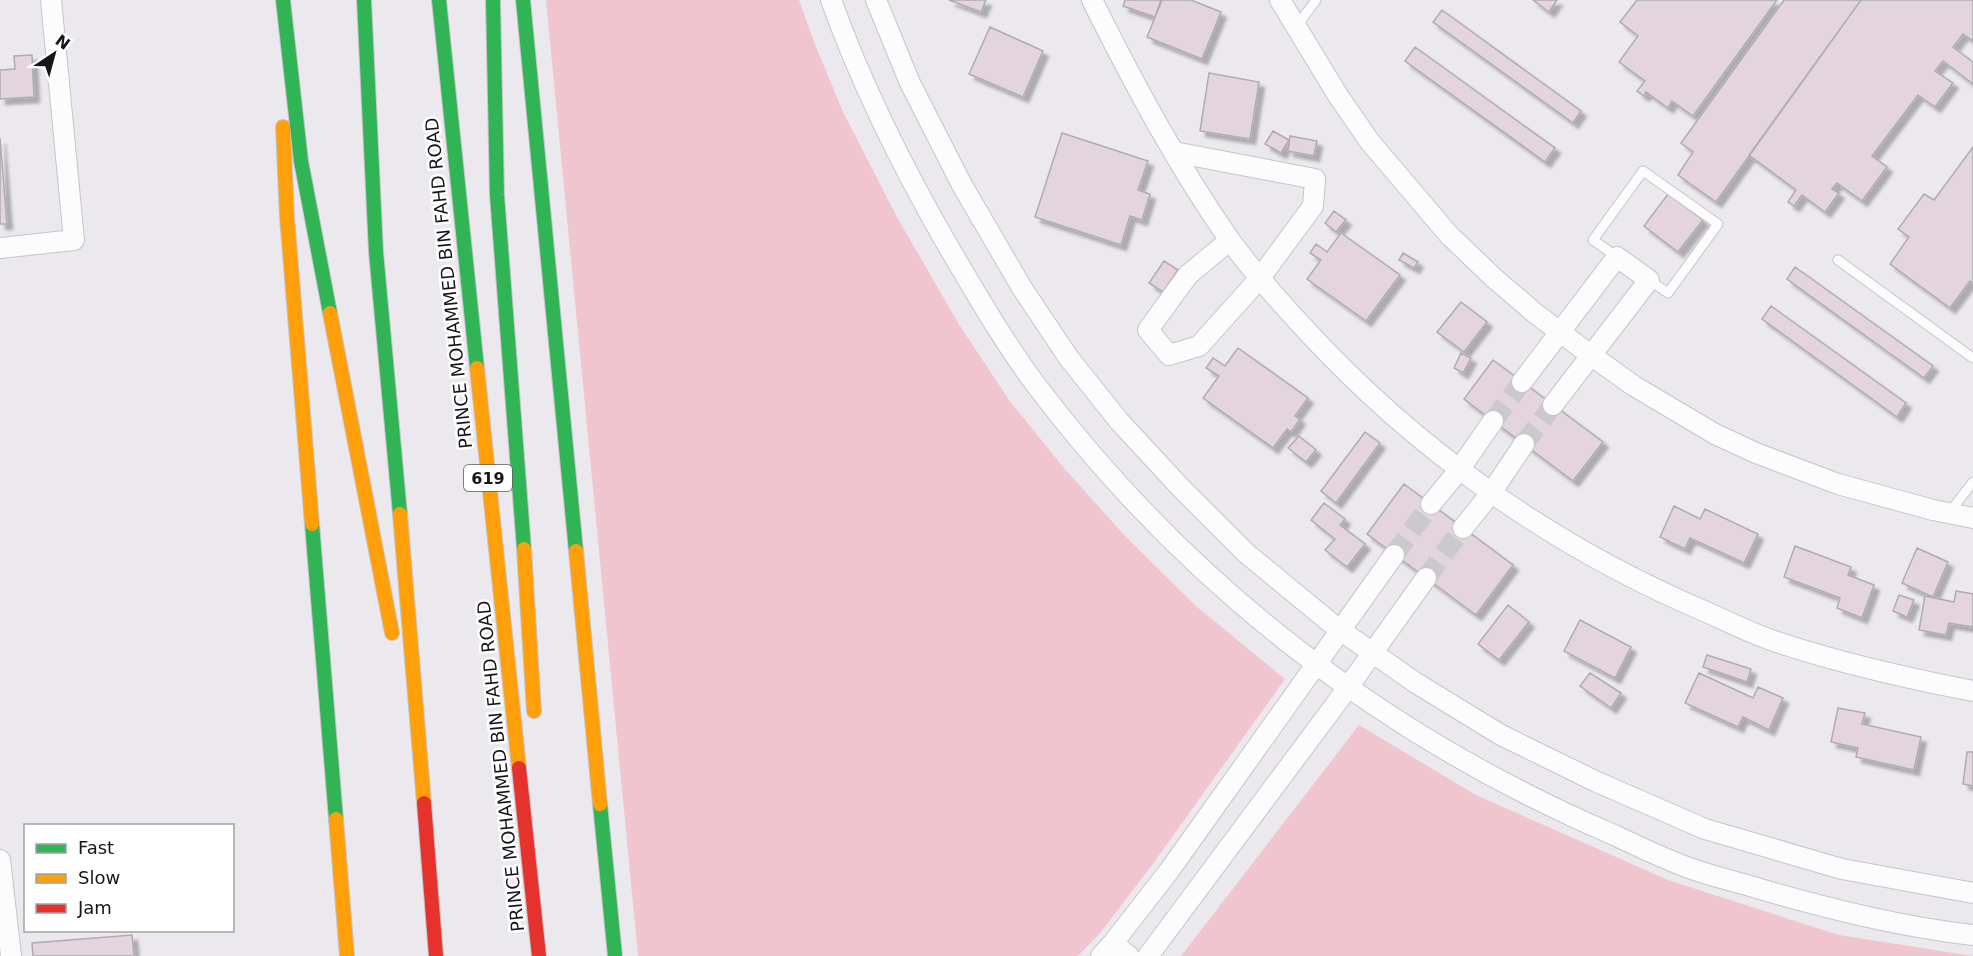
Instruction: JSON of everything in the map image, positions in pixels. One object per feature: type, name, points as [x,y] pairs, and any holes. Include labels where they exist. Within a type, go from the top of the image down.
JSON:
[{"type":"main road","points":[[278,0],[287,217],[347,956]]},
{"type":"main road","points":[[283,0],[301,161],[423,790]]},
{"type":"main road","points":[[364,0],[376,252],[412,644],[436,956]]},
{"type":"main road","name":"PRINCE MOHAMMED BIN FAHD ROAD","points":[[439,0],[539,956]]},
{"type":"main road","points":[[493,0],[497,195],[528,596],[534,724]]},
{"type":"main road","points":[[523,0],[615,956]]},
{"type":"main road","points":[[539,828],[545,956]]},
{"type":"street","points":[[0,248],[74,240],[51,0]]},
{"type":"street","points":[[831,0],[872,101],[924,205],[986,310],[1034,382],[1087,449],[1149,517],[1217,585],[1316,665],[1393,718],[1480,772],[1580,821],[1691,868],[1833,910],[1973,935]]},
{"type":"street","points":[[876,0],[910,83],[962,184],[1022,288],[1068,357],[1119,421],[1245,554],[1341,631],[1416,683],[1501,735],[1597,782],[1705,829],[1842,869],[1973,893]]},
{"type":"street","points":[[1092,0],[1137,90],[1230,240],[1260,278],[1324,350],[1380,405],[1460,470],[1524,516],[1599,561],[1678,600],[1772,641],[1888,675],[1973,691]]},
{"type":"street","points":[[1280,0],[1370,142],[1449,235],[1495,279],[1561,333],[1634,386],[1715,434],[1755,453],[1838,484],[1973,518]]},
{"type":"street","points":[[1174,152],[1315,179],[1313,206],[1260,278],[1199,346],[1169,355],[1148,330],[1188,275],[1230,240]]},
{"type":"street","points":[[1522,382],[1617,257],[1648,280],[1553,405]]},
{"type":"street","points":[[1431,504],[1460,470],[1493,421]]},
{"type":"street","points":[[1463,528],[1491,493],[1524,444]]},
{"type":"street","points":[[1129,956],[1107,949],[1169,871],[1394,555]]},
{"type":"street","points":[[1148,956],[1348,688],[1426,578]]},
{"type":"street","points":[[0,860],[11,956]]},
{"type":"lane","points":[[1296,27],[1316,0]]},
{"type":"lane","points":[[1617,257],[1593,240],[1643,171],[1718,224],[1668,293],[1648,280]]},
{"type":"lane","points":[[1838,260],[1973,358]]},
{"type":"lane","points":[[1949,513],[1973,482]]},
{"type":"shaded area","points":[[546,0],[799,0],[844,114],[898,219],[960,326],[1009,400],[1064,468],[1127,538],[1197,607],[1285,679],[1155,861],[1101,932],[1078,956],[638,956]]},
{"type":"shaded area","points":[[1359,725],[1476,795],[1668,880],[1839,935],[1973,956],[1181,956]]},
{"type":"building","points":[[949,0],[986,0],[981,12]]},
{"type":"building","points":[[1125,0],[1161,0],[1155,17],[1123,6]]},
{"type":"building","points":[[1162,0],[1191,0],[1221,12],[1202,59],[1147,37]]},
{"type":"building","points":[[1533,0],[1557,0],[1549,12]]},
{"type":"building","points":[[1637,0],[1777,0],[1693,116],[1672,101],[1668,108],[1646,92],[1644,96],[1637,91],[1645,81],[1619,62],[1638,36],[1620,22]]},
{"type":"building","points":[[1784,0],[1861,0],[1716,202],[1678,175],[1693,152],[1681,143]]},
{"type":"building","points":[[1861,0],[1973,0],[1973,41],[1963,34],[1953,47],[1973,62],[1973,84],[1943,61],[1935,71],[1953,83],[1935,107],[1918,95],[1872,156],[1887,167],[1862,201],[1837,183],[1832,189],[1839,193],[1825,212],[1802,195],[1794,206],[1788,202],[1796,190],[1749,155]]},
{"type":"building","points":[[1442,10],[1581,111],[1573,123],[1433,22]]},
{"type":"building","points":[[990,27],[1043,51],[1023,97],[969,74]]},
{"type":"building","points":[[1415,47],[1555,148],[1545,162],[1405,61]]},
{"type":"building","points":[[32,55],[34,97],[0,99],[0,70],[15,69],[14,56]]},
{"type":"building","points":[[1209,73],[1259,82],[1250,139],[1200,131]]},
{"type":"building","points":[[1273,131],[1289,140],[1281,153],[1265,144]]},
{"type":"building","points":[[1062,133],[1148,161],[1138,190],[1150,194],[1142,220],[1130,216],[1121,245],[1035,217]]},
{"type":"building","points":[[1290,136],[1317,141],[1314,156],[1288,151]]},
{"type":"building","points":[[0,138],[7,224],[0,224]]},
{"type":"building","points":[[1973,147],[1973,283],[1970,281],[1950,308],[1890,264],[1909,237],[1898,229],[1924,194],[1934,200]]},
{"type":"building","points":[[1668,194],[1703,220],[1678,252],[1644,226]]},
{"type":"building","points":[[1334,211],[1346,220],[1336,232],[1325,223]]},
{"type":"building","points":[[1341,233],[1400,275],[1366,321],[1307,279],[1321,260],[1310,253],[1316,244],[1327,252]]},
{"type":"building","points":[[1403,253],[1418,262],[1414,268],[1399,260]]},
{"type":"building","points":[[1164,261],[1178,270],[1163,292],[1149,283]]},
{"type":"building","points":[[1795,267],[1933,366],[1924,378],[1787,279]]},
{"type":"building","points":[[1461,302],[1487,322],[1464,352],[1437,332]]},
{"type":"building","points":[[1771,306],[1906,403],[1897,417],[1762,319]]},
{"type":"building","points":[[1238,348],[1308,398],[1295,416],[1300,419],[1291,432],[1287,429],[1273,448],[1203,398],[1219,376],[1206,368],[1213,358],[1225,366]]},
{"type":"building","points":[[1461,353],[1471,358],[1463,373],[1454,368]]},
{"type":"building","points":[[1493,360],[1603,442],[1573,481],[1464,399]]},
{"type":"building","points":[[1365,432],[1380,443],[1336,503],[1321,491]]},
{"type":"building","points":[[1299,436],[1316,450],[1306,462],[1288,448]]},
{"type":"building","points":[[1404,484],[1513,565],[1476,615],[1367,534]]},
{"type":"building","points":[[1324,503],[1345,519],[1340,525],[1365,544],[1347,567],[1325,550],[1335,539],[1311,520]]},
{"type":"building","points":[[1674,506],[1700,519],[1705,509],[1758,534],[1744,563],[1690,538],[1685,549],[1660,537]]},
{"type":"building","points":[[1795,546],[1851,567],[1848,575],[1874,585],[1862,618],[1837,608],[1840,598],[1784,577]]},
{"type":"building","points":[[1917,548],[1948,562],[1933,597],[1902,583]]},
{"type":"building","points":[[1956,591],[1973,594],[1973,627],[1949,623],[1946,635],[1919,630],[1925,596],[1954,602]]},
{"type":"building","points":[[1899,595],[1914,600],[1907,617],[1893,611]]},
{"type":"building","points":[[1508,605],[1529,622],[1499,660],[1478,644]]},
{"type":"building","points":[[1580,620],[1631,647],[1615,678],[1564,651]]},
{"type":"building","points":[[1707,655],[1751,669],[1747,682],[1703,667]]},
{"type":"building","points":[[1590,673],[1621,693],[1611,708],[1580,686]]},
{"type":"building","points":[[1699,673],[1753,698],[1758,687],[1783,698],[1769,730],[1743,717],[1738,727],[1685,703]]},
{"type":"building","points":[[1838,708],[1865,713],[1862,724],[1921,737],[1914,770],[1856,757],[1858,748],[1831,742]]},
{"type":"building","points":[[1967,752],[1973,752],[1973,786],[1963,784]]},
{"type":"building","points":[[132,935],[134,956],[33,956],[32,943]]},
{"type":"tunnel","points":[[1493,421],[1522,382]]},
{"type":"tunnel","points":[[1524,444],[1553,405]]},
{"type":"tunnel","points":[[1394,555],[1431,504]]},
{"type":"tunnel","points":[[1426,578],[1463,528]]},
{"type":"traffic: fast","points":[[283,0],[301,161],[330,313]]},
{"type":"traffic: fast","points":[[364,0],[376,252],[400,514]]},
{"type":"traffic: fast","points":[[439,0],[477,368]]},
{"type":"traffic: fast","points":[[493,0],[497,195],[524,549]]},
{"type":"traffic: fast","points":[[523,0],[576,551]]},
{"type":"traffic: fast","points":[[312,524],[336,819]]},
{"type":"traffic: fast","points":[[600,804],[615,956]]},
{"type":"traffic: slow","points":[[283,127],[287,217],[312,524]]},
{"type":"traffic: slow","points":[[330,313],[392,633]]},
{"type":"traffic: slow","points":[[477,368],[519,768]]},
{"type":"traffic: slow","points":[[400,514],[424,803]]},
{"type":"traffic: slow","points":[[524,549],[534,711]]},
{"type":"traffic: slow","points":[[576,551],[600,804]]},
{"type":"traffic: slow","points":[[336,819],[347,956]]},
{"type":"traffic: jam","points":[[519,768],[539,956]]},
{"type":"traffic: jam","points":[[424,803],[436,956]]}]
